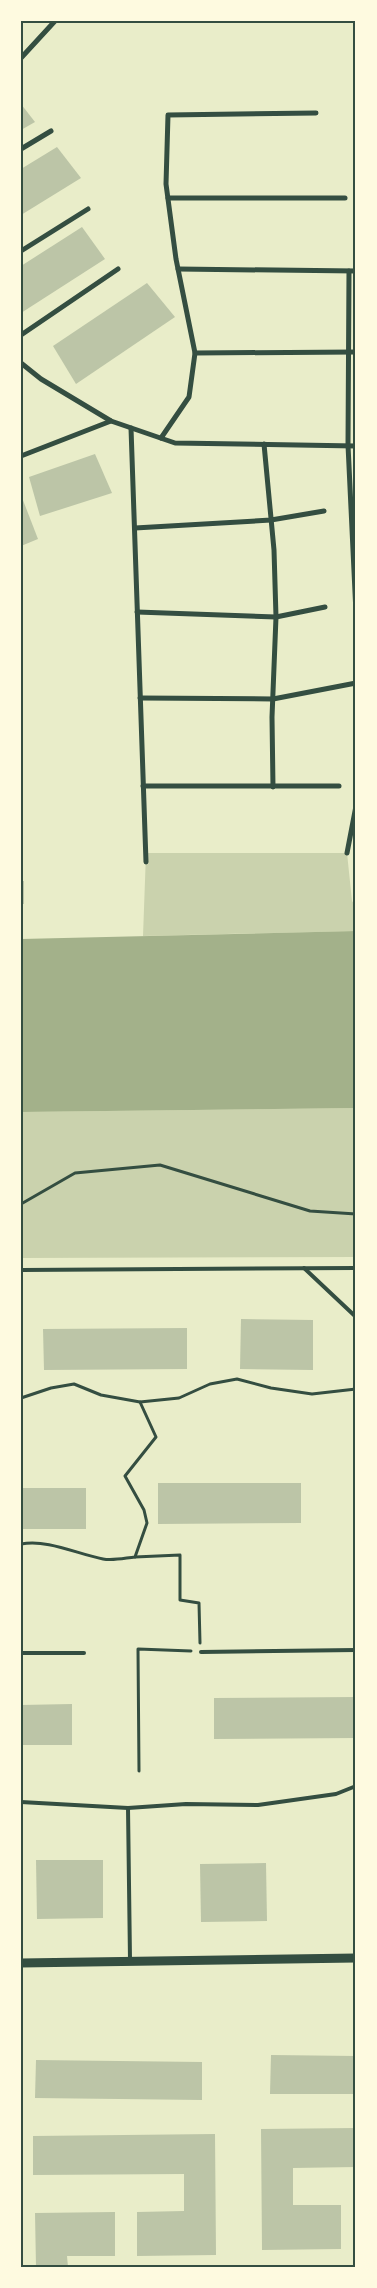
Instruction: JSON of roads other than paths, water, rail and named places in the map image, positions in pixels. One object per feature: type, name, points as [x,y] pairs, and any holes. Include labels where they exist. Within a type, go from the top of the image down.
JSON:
[{"type":"street","points":[[21,58],[55,21]]},
{"type":"street","points":[[161,438],[189,397],[195,354],[178,269],[166,184],[168,116],[316,113]]},
{"type":"street","points":[[21,149],[51,131]]},
{"type":"street","points":[[168,198],[345,198]]},
{"type":"street","points":[[21,250],[88,209]]},
{"type":"street","points":[[21,335],[118,269]]},
{"type":"street","points":[[178,269],[356,271]]},
{"type":"street","points":[[349,271],[348,445],[356,613]]},
{"type":"street","points":[[195,354],[356,352]]},
{"type":"street","points":[[21,363],[41,379],[111,421],[175,443],[356,446]]},
{"type":"street","points":[[21,456],[111,421]]},
{"type":"street","points":[[131,428],[146,862]]},
{"type":"street","points":[[264,444],[271,520],[276,617],[272,699],[273,787]]},
{"type":"street","points":[[135,528],[271,520],[324,511]]},
{"type":"street","points":[[137,612],[276,617],[325,607]]},
{"type":"street","points":[[140,698],[272,699],[356,683]]},
{"type":"street","points":[[144,786],[339,786]]},
{"type":"street","points":[[347,853],[356,806]]},
{"type":"street","points":[[349,839],[356,839]]},
{"type":"street","points":[[21,1963],[356,1958]]},
{"type":"lane","points":[[304,1268],[356,1317]]},
{"type":"lane","points":[[21,1270],[356,1268]]},
{"type":"lane","points":[[201,1652],[356,1650]]},
{"type":"lane","points":[[21,1653],[84,1653]]},
{"type":"lane","points":[[21,1802],[128,1808],[186,1804],[258,1805],[336,1794],[356,1786]]},
{"type":"lane","points":[[128,1808],[130,1961]]}]
